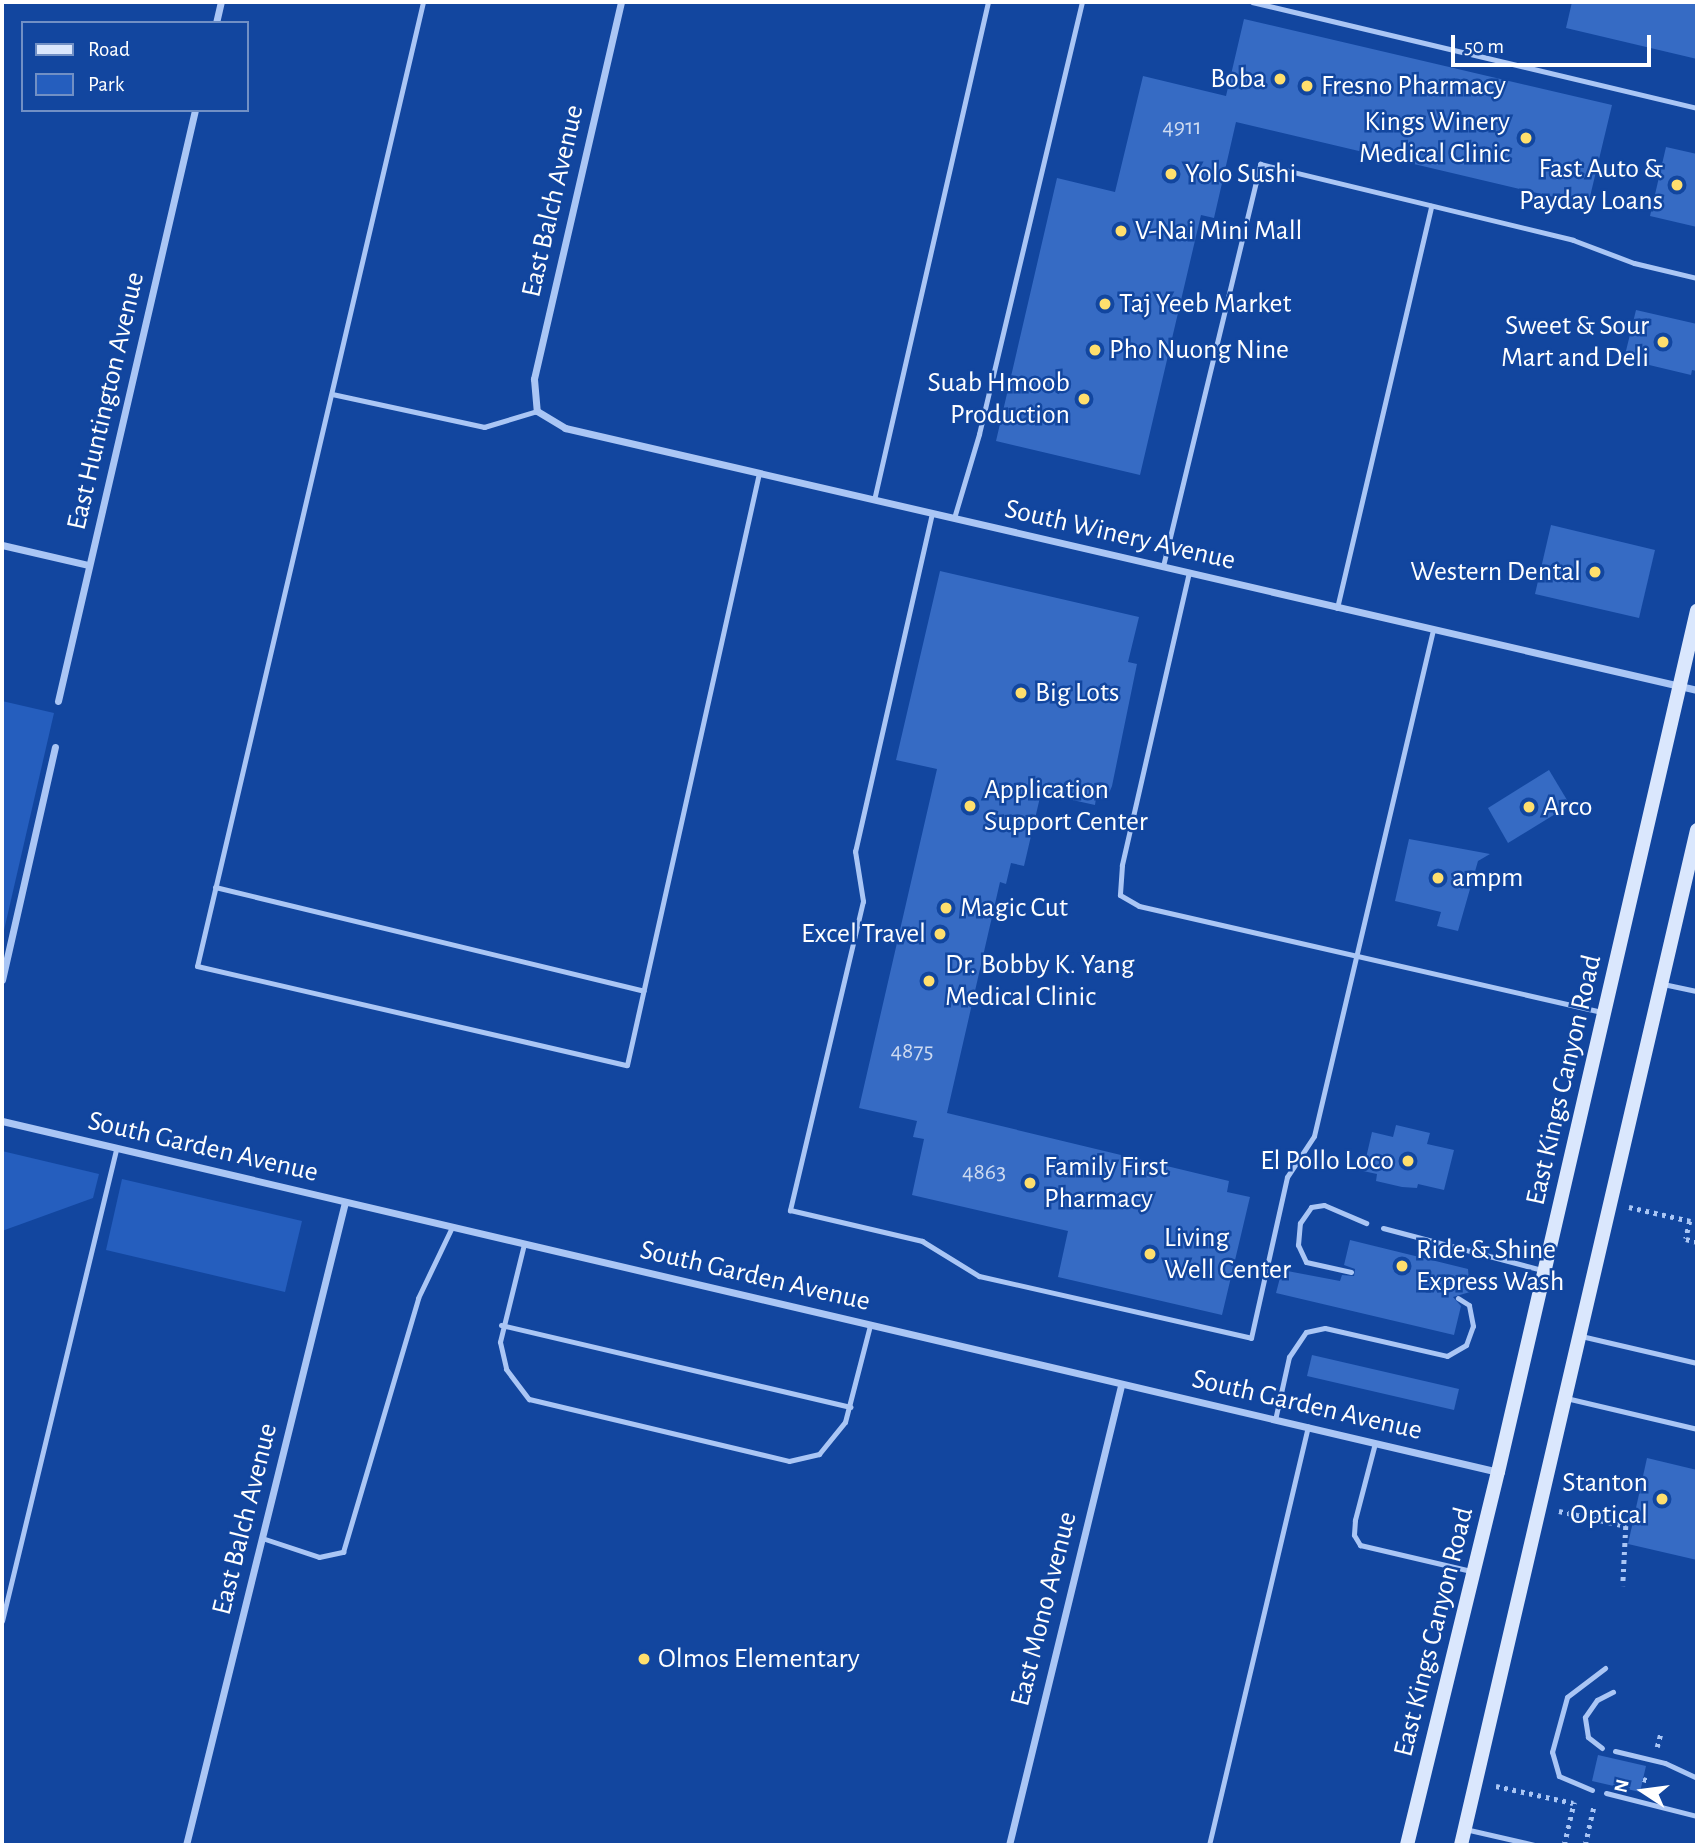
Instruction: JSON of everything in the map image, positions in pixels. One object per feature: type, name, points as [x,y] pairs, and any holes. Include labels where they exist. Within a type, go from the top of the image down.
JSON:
[{"type":"main road","name":"East Kings Canyon Road","points":[[1407,1845],[1498,1472],[1697,611]]},
{"type":"main road","points":[[1461,1845],[1697,830]]},
{"type":"street","points":[[216,21],[221,2]]},
{"type":"street","name":"East Balch Avenue","points":[[537,411],[534,379],[621,2]]},
{"type":"street","name":"East Huntington Avenue","points":[[58,701],[195,112]]},
{"type":"street","name":"South Winery Avenue","points":[[537,411],[565,428],[1697,690]]},
{"type":"street","points":[[2,545],[88,565]]},
{"type":"street","points":[[2,980],[55,747]]},
{"type":"street","name":"South Garden Avenue","points":[[2,1121],[1498,1472]]},
{"type":"street","name":"East Balch Avenue","points":[[186,1845],[345,1202]]},
{"type":"street","name":"East Mono Avenue","points":[[1009,1845],[1121,1384]]},
{"type":"lane","points":[[423,2],[197,967],[627,1065],[759,473]]},
{"type":"lane","points":[[874,500],[988,2]]},
{"type":"lane","points":[[954,518],[979,434],[1082,2]]},
{"type":"lane","points":[[1251,2],[1697,108]]},
{"type":"lane","points":[[1163,566],[1260,164],[1573,240],[1634,263],[1697,278]]},
{"type":"lane","points":[[1337,608],[1431,206]]},
{"type":"lane","points":[[332,394],[484,427],[537,411]]},
{"type":"lane","points":[[932,513],[855,851],[863,901],[790,1210],[922,1241],[979,1276],[1251,1338],[1287,1177],[1314,1136],[1433,630]]},
{"type":"lane","points":[[1189,572],[1122,865],[1120,894],[1139,905],[1605,1013]]},
{"type":"lane","points":[[215,887],[644,991]]},
{"type":"lane","points":[[1662,983],[1697,991]]},
{"type":"lane","points":[[2,1621],[116,1149]]},
{"type":"lane","points":[[1351,1272],[1306,1262],[1298,1245],[1300,1223],[1311,1207],[1324,1205],[1366,1223]]},
{"type":"lane","points":[[262,1538],[319,1558],[343,1552],[418,1298],[452,1227]]},
{"type":"lane","points":[[1384,1228],[1545,1271]]},
{"type":"lane","points":[[524,1244],[501,1325],[500,1342],[506,1369],[529,1399],[776,1458],[789,1461],[819,1454],[845,1422],[870,1325]]},
{"type":"lane","points":[[1275,1420],[1289,1357],[1306,1332],[1325,1328],[1447,1356],[1466,1345],[1473,1326],[1469,1306],[1458,1298]]},
{"type":"lane","points":[[501,1325],[850,1407]]},
{"type":"lane","points":[[1580,1336],[1697,1363]]},
{"type":"lane","points":[[1566,1398],[1697,1429]]},
{"type":"lane","points":[[1209,1845],[1308,1427]]},
{"type":"lane","points":[[1375,1443],[1356,1520],[1354,1535],[1360,1545],[1474,1572]]},
{"type":"lane","points":[[1592,1790],[1559,1776],[1552,1752],[1567,1697],[1605,1668]]},
{"type":"lane","points":[[1602,1748],[1588,1737],[1585,1717],[1597,1700],[1614,1692]]},
{"type":"lane","points":[[1615,1751],[1665,1763],[1697,1778]]},
{"type":"lane","points":[[1606,1794],[1697,1815]]},
{"type":"lane","points":[[1465,1829],[1535,1845]]},
{"type":"path","points":[[1611,1203],[1690,1222],[1686,1240],[1697,1242]]},
{"type":"path","points":[[1541,1507],[1626,1526],[1623,1586]]},
{"type":"path","points":[[1477,1782],[1573,1803]]},
{"type":"path","points":[[1564,1845],[1573,1803],[1584,1788]]},
{"type":"path","points":[[1585,1845],[1594,1804]]},
{"type":"green space","points":[[2,701],[54,713],[2,939]]},
{"type":"green space","points":[[2,1151],[99,1174],[93,1198],[2,1231]]},
{"type":"green space","points":[[122,1179],[302,1221],[285,1292],[106,1250]]},
{"type":"building","points":[[1572,2],[1697,2],[1697,59],[1566,28]]},
{"type":"building","points":[[1244,19],[1612,105],[1588,205],[1236,122],[1214,218],[1201,215],[1140,475],[996,441],[1057,178],[1115,192],[1143,76],[1226,96]]},
{"type":"building","name":"Fast Auto & Payday Loans","points":[[1666,147],[1697,154],[1697,227],[1650,216]]},
{"type":"building","name":"Sweet & Sour Mart and Deli","points":[[1636,310],[1697,324],[1697,371],[1692,370],[1691,375],[1624,359]]},
{"type":"building","name":"Western Dental","points":[[1551,525],[1655,550],[1639,618],[1535,594]]},
{"type":"building","points":[[940,571],[1139,617],[1128,662],[1137,664],[1112,786],[1106,800],[1096,798],[1095,805],[1041,793],[1024,866],[1011,863],[1006,884],[1000,882],[947,1113],[1229,1181],[1227,1192],[1250,1197],[1222,1315],[1058,1277],[1068,1231],[912,1195],[924,1139],[913,1137],[917,1121],[859,1108],[937,769],[896,760]]},
{"type":"building","name":"Arco","points":[[1549,770],[1570,805],[1508,843],[1488,808]]},
{"type":"building","name":"ampm","points":[[1409,839],[1490,854],[1478,861],[1458,931],[1437,926],[1441,912],[1395,901]]},
{"type":"building","name":"El Pollo Loco","points":[[1396,1125],[1430,1133],[1427,1144],[1454,1150],[1444,1190],[1418,1184],[1417,1188],[1402,1187],[1376,1181],[1377,1174],[1363,1171],[1372,1132],[1393,1137]]},
{"type":"building","name":"Ride & Shine Express Wash","points":[[1350,1240],[1468,1269],[1470,1292],[1453,1297],[1461,1306],[1454,1335],[1276,1293],[1282,1270],[1340,1281],[1342,1275],[1354,1276],[1355,1269],[1344,1265]]},
{"type":"building","points":[[1312,1355],[1459,1389],[1454,1410],[1307,1376]]},
{"type":"building","points":[[1647,1458],[1697,1470],[1697,1560],[1628,1544]]},
{"type":"building","points":[[1598,1755],[1646,1766],[1640,1792],[1592,1781]]},
{"type":"place","name":"Boba","points":[[1280,79]]},
{"type":"place","name":"Fresno Pharmacy","points":[[1307,86]]},
{"type":"place","name":"Kings Winery Medical Clinic","points":[[1526,138]]},
{"type":"place","name":"Yolo Sushi","points":[[1171,174]]},
{"type":"place","name":"Fast Auto & Payday Loans","points":[[1677,185]]},
{"type":"place","name":"V-Nai Mini Mall","points":[[1121,231]]},
{"type":"place","name":"Taj Yeeb Market","points":[[1105,304]]},
{"type":"place","name":"Sweet & Sour Mart and Deli","points":[[1663,342]]},
{"type":"place","name":"Pho Nuong Nine","points":[[1095,350]]},
{"type":"place","name":"Suab Hmoob Production","points":[[1084,399]]},
{"type":"place","name":"Western Dental","points":[[1595,572]]},
{"type":"place","name":"Big Lots","points":[[1021,693]]},
{"type":"place","name":"Application Support Center","points":[[970,806]]},
{"type":"place","name":"Arco","points":[[1529,807]]},
{"type":"place","name":"ampm","points":[[1438,878]]},
{"type":"place","name":"Magic Cut","points":[[946,908]]},
{"type":"place","name":"Excel Travel","points":[[940,934]]},
{"type":"place","name":"Dr. Bobby K. Yang Medical Clinic","points":[[929,981]]},
{"type":"place","name":"El Pollo Loco","points":[[1408,1161]]},
{"type":"place","name":"Family First Pharmacy","points":[[1030,1183]]},
{"type":"place","name":"Living Well Center","points":[[1150,1254]]},
{"type":"place","name":"Ride & Shine Express Wash","points":[[1402,1266]]},
{"type":"place","name":"Stanton Optical","points":[[1662,1499]]},
{"type":"place","name":"Olmos Elementary","points":[[644,1659]]}]
